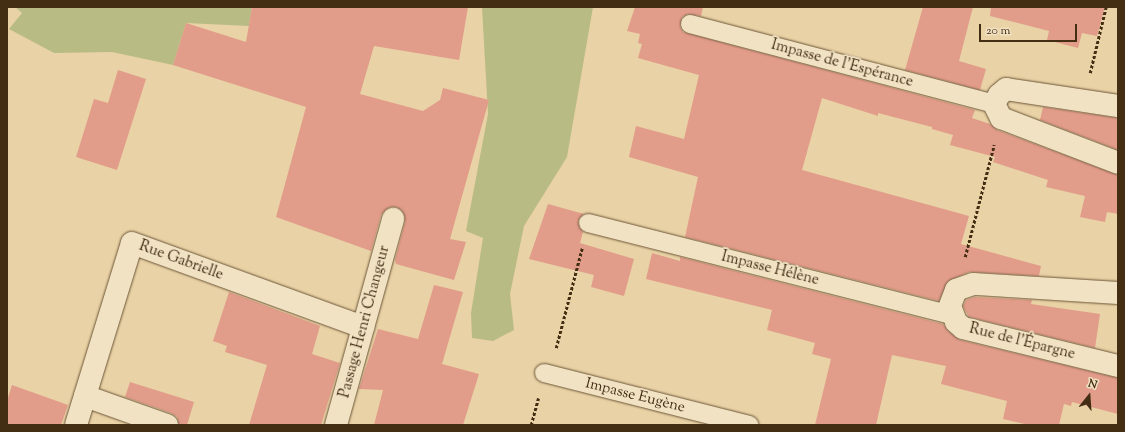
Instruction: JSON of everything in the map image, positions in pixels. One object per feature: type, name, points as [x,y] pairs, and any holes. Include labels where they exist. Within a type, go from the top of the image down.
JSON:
[{"type":"street","points":[[1118,106],[1006,89],[998,95],[998,111],[1118,163]]},
{"type":"street","name":"Passage Henri Changeur","points":[[336,425],[393,219]]},
{"type":"street","name":"Rue Gabrielle","points":[[76,425],[132,243],[363,327]]},
{"type":"street","points":[[956,290],[973,284],[1118,293]]},
{"type":"street","name":"Rue de l'Épargne","points":[[956,290],[950,306],[952,315],[956,322],[963,328],[1118,366]]},
{"type":"street","points":[[85,396],[167,425]]},
{"type":"lane","name":"Impasse de l'Espérance","points":[[690,24],[998,111]]},
{"type":"lane","name":"Impasse Hélène","points":[[588,224],[952,315]]},
{"type":"lane","name":"Impasse Eugène","points":[[547,373],[750,425]]},
{"type":"path","points":[[1083,101],[1106,7]]},
{"type":"path","points":[[956,290],[998,111]]},
{"type":"path","points":[[547,373],[588,224]]},
{"type":"green space","points":[[15,7],[252,7],[249,26],[186,23],[173,65],[112,52],[54,53],[9,29],[22,13]]},
{"type":"green space","points":[[482,7],[593,7],[567,157],[524,226],[510,294],[514,330],[493,341],[472,338],[471,313],[483,238],[466,231],[488,114]]},
{"type":"building","points":[[252,7],[468,7],[459,60],[374,46],[360,94],[423,111],[440,100],[443,88],[489,100],[450,239],[466,242],[454,280],[396,264],[395,260],[405,222],[402,211],[397,207],[390,207],[381,215],[371,251],[276,217],[306,107],[173,65],[186,23],[246,42]]},
{"type":"building","points":[[635,7],[703,7],[701,16],[688,14],[682,17],[680,26],[683,32],[975,110],[972,118],[990,124],[997,130],[1118,175],[1118,214],[1107,212],[1105,222],[1080,217],[1085,196],[1046,187],[1048,180],[993,162],[995,157],[950,145],[953,135],[932,129],[932,127],[878,113],[878,116],[822,98],[802,170],[969,216],[961,244],[1041,266],[1039,276],[969,272],[948,281],[939,301],[685,237],[698,177],[629,157],[636,126],[684,139],[699,75],[638,58],[642,44],[638,43],[640,34],[627,31]]},
{"type":"building","points":[[923,7],[973,7],[959,61],[986,69],[980,90],[905,70]]},
{"type":"building","points":[[991,7],[1105,7],[1097,36],[1082,33],[1078,48],[1047,40],[1049,31],[990,16]]},
{"type":"building","points":[[118,70],[146,79],[117,170],[76,157],[94,99],[108,103]]},
{"type":"building","points":[[1043,107],[1118,118],[1118,150],[1040,120]]},
{"type":"building","points":[[548,204],[584,214],[578,221],[583,232],[580,243],[634,259],[624,296],[591,287],[594,275],[529,259]]},
{"type":"building","points":[[652,253],[680,261],[680,257],[943,324],[948,331],[960,340],[1118,378],[1118,414],[1072,402],[1071,406],[1064,404],[1059,425],[1029,425],[1003,419],[1007,401],[941,384],[946,366],[892,355],[876,425],[815,425],[831,359],[812,354],[815,343],[767,330],[772,310],[646,279]]},
{"type":"building","points":[[434,285],[463,292],[442,364],[479,374],[463,425],[374,425],[383,390],[359,389],[378,329],[418,339]]},
{"type":"building","points":[[229,292],[320,326],[312,354],[340,363],[321,425],[249,425],[267,365],[225,352],[227,346],[213,341]]},
{"type":"building","points":[[975,297],[1032,300],[1031,304],[1100,314],[1095,348],[969,317],[963,306],[966,300]]},
{"type":"building","points":[[130,382],[194,402],[187,425],[179,425],[177,417],[171,413],[125,397]]},
{"type":"building","points":[[12,385],[68,405],[61,425],[7,425],[7,401]]}]
